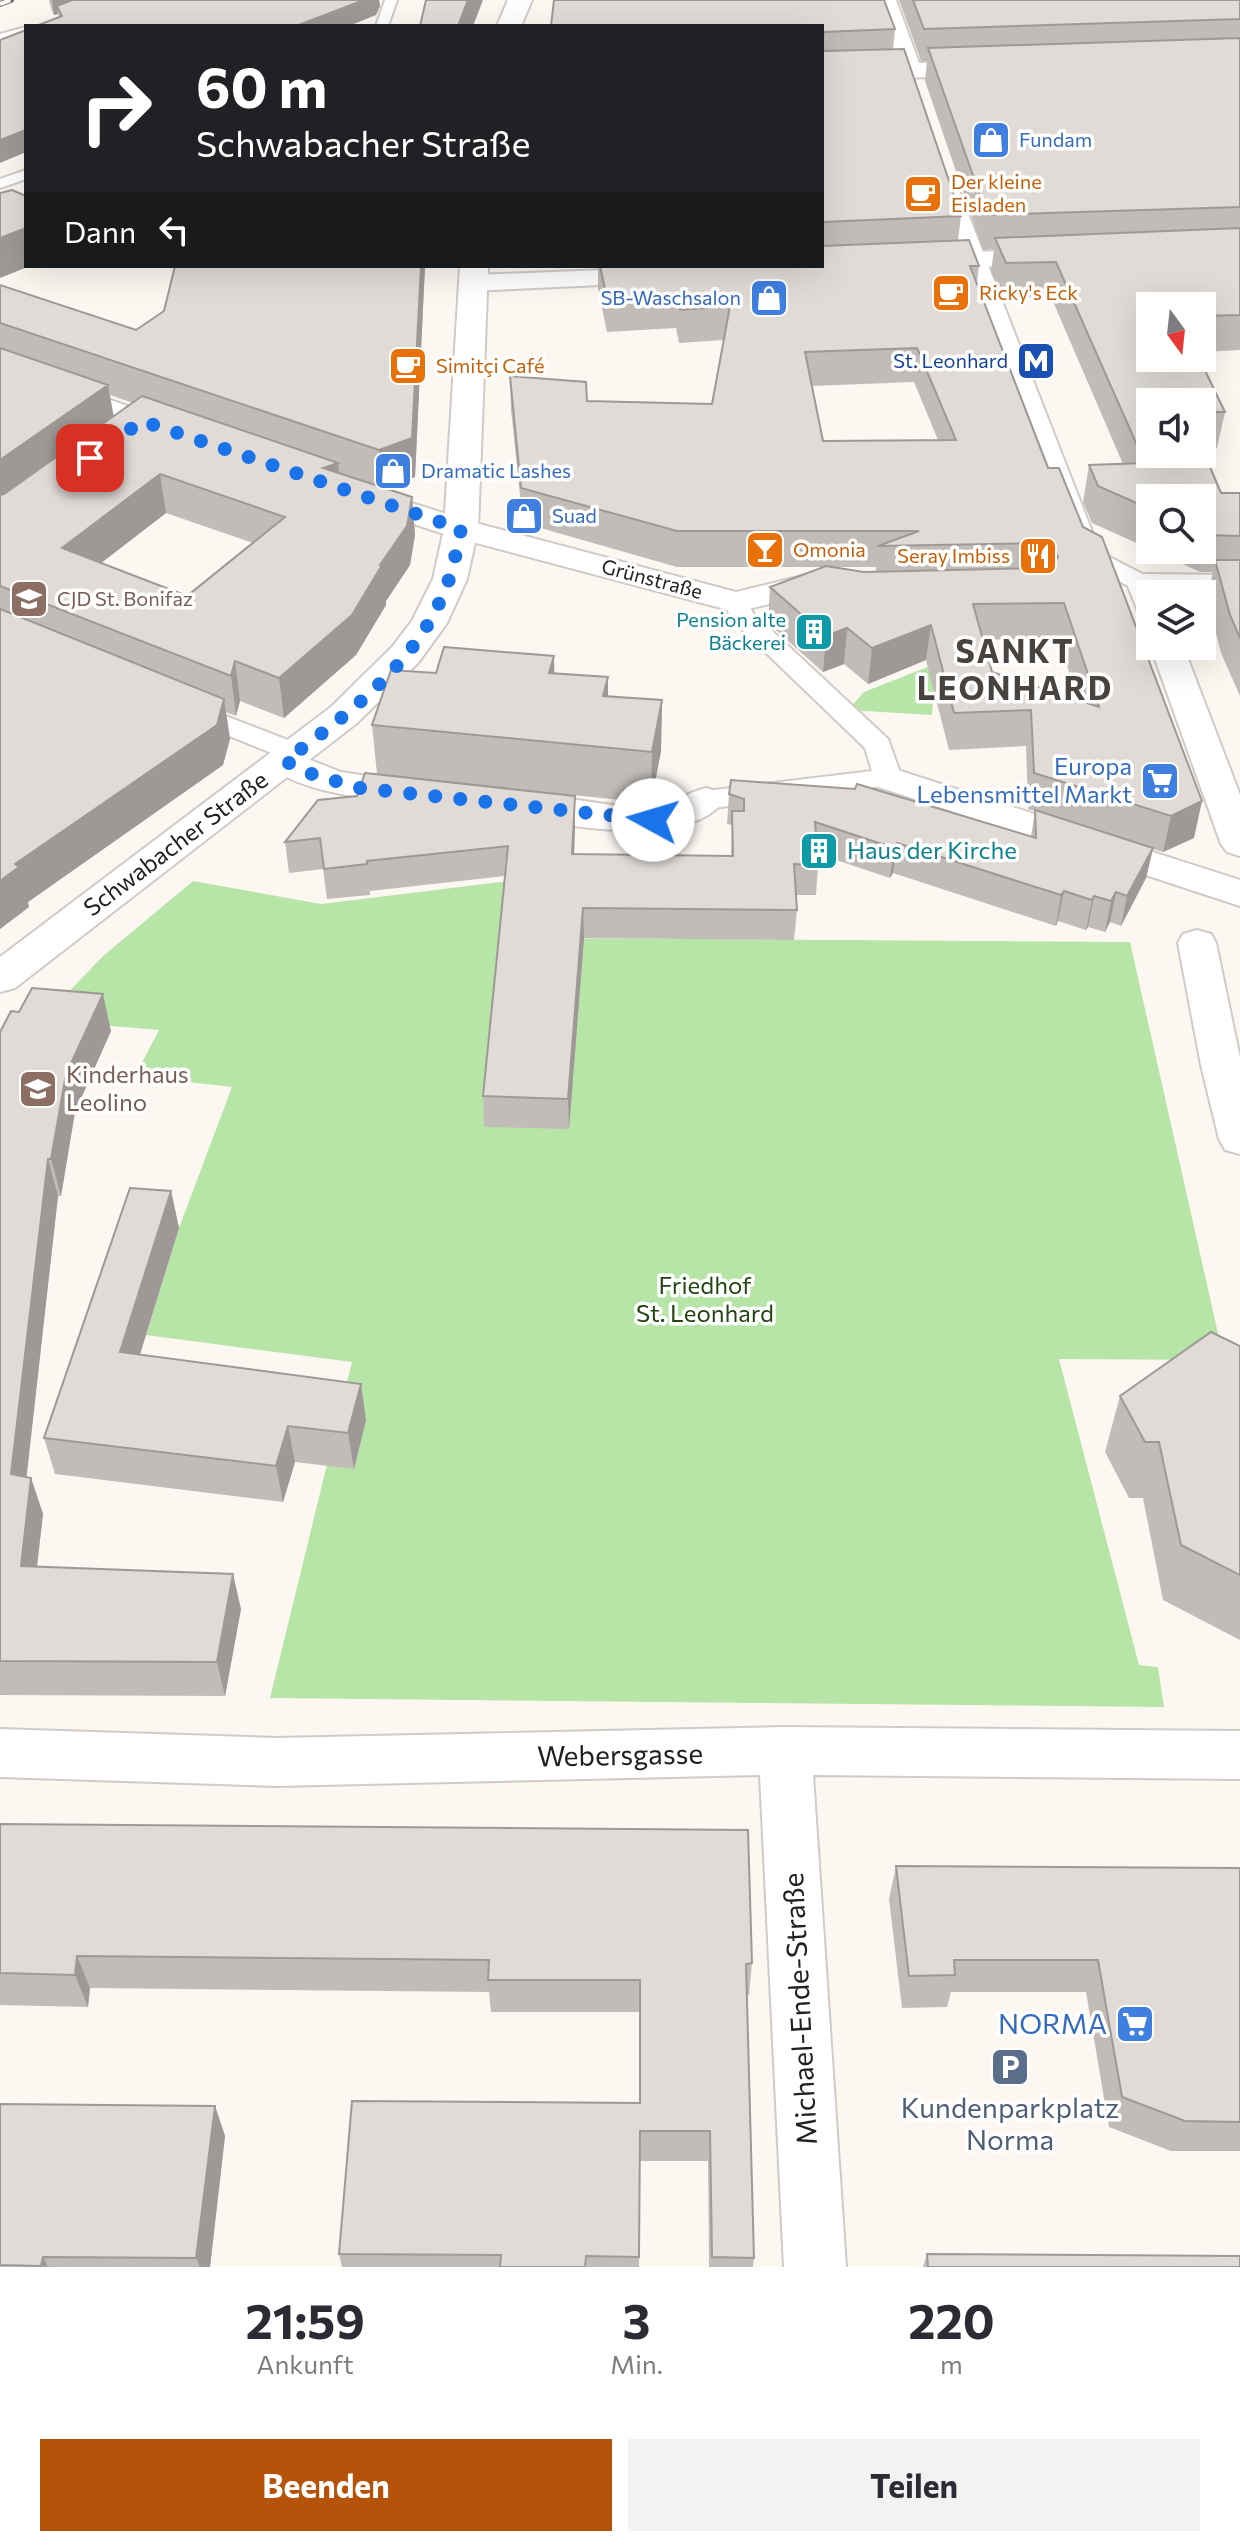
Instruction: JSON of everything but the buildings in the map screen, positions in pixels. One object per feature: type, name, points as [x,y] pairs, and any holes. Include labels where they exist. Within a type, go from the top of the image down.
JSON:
[{"type":"main road","points":[[510,24],[520,0]]},
{"type":"main road","name":"Schwabacher Straße","points":[[0,978],[364,698],[413,644],[440,602],[450,579],[461,529],[473,275]]},
{"type":"street","points":[[885,0],[919,99]]},
{"type":"street","points":[[824,74],[1004,68]]},
{"type":"street","points":[[938,156],[973,260],[1089,556],[1136,587]]},
{"type":"street","points":[[894,264],[1083,256]]},
{"type":"street","points":[[473,275],[686,275]]},
{"type":"street","points":[[0,370],[195,439]]},
{"type":"street","points":[[113,442],[142,421]]},
{"type":"street","name":"Grünstraße","points":[[328,484],[461,529],[736,602],[806,585],[861,595]]},
{"type":"street","points":[[1216,587],[1240,585]]},
{"type":"street","points":[[736,602],[742,616],[878,745],[888,778]]},
{"type":"street","points":[[1171,660],[1240,844]]},
{"type":"street","points":[[162,698],[290,757],[314,775],[347,785],[653,820],[695,810],[706,800],[888,778],[1240,893]]},
{"type":"street","points":[[1197,943],[1221,1065],[1240,1139]]},
{"type":"street","name":"Webersgasse","points":[[0,1753],[276,1762],[785,1751],[1240,1755]]},
{"type":"street","name":"Michael-Ende-Straße","points":[[785,1751],[815,2267]]},
{"type":"lane","points":[[383,24],[391,0]]},
{"type":"lane","points":[[0,38],[24,32]]},
{"type":"lane","points":[[0,184],[24,175]]},
{"type":"green space","points":[[943,661],[974,699],[933,702],[932,715],[848,710],[864,692]]},
{"type":"green space","name":"Friedhof St. Leonhard","points":[[193,881],[321,904],[509,881],[531,938],[1130,942],[1224,1360],[1059,1359],[1139,1665],[1158,1667],[1164,1707],[270,1698],[352,1362],[146,1335],[179,1228],[232,1087],[135,1076],[159,1030],[42,1020],[103,956]]},
{"type":"railway","points":[[0,4],[11,0]]},
{"type":"place","name":"Fundam","points":[[991,140]]},
{"type":"place","name":"Der kleine Eisladen","points":[[923,194]]},
{"type":"place","name":"Ricky's Eck","points":[[951,293]]},
{"type":"place","name":"SB-Waschsalon","points":[[769,298]]},
{"type":"place","name":"St. Leonhard","points":[[1036,361]]},
{"type":"place","name":"Simitçi Café","points":[[408,366]]},
{"type":"place","name":"Dramatic Lashes","points":[[393,471]]},
{"type":"place","name":"Suad","points":[[524,516]]},
{"type":"place","name":"Omonia","points":[[765,550]]},
{"type":"place","name":"Seray Imbiss","points":[[1038,556]]},
{"type":"place","name":"CJD St. Bonifaz","points":[[29,599]]},
{"type":"place","name":"Pension alte Bäckerei","points":[[814,632]]},
{"type":"place","name":"Europa Lebensmittel Markt","points":[[1160,781]]},
{"type":"place","name":"Haus der Kirche","points":[[819,851]]},
{"type":"place","name":"Kinderhaus Leolino","points":[[38,1089]]},
{"type":"place","name":"NORMA","points":[[1135,2024]]},
{"type":"place","name":"Kundenparkplatz Norma","points":[[1010,2067]]},
{"type":"district","name":"SANKT LEONHARD","points":[[1015,670]]},
{"type":"route","points":[[90,458],[142,421],[461,529],[450,579],[429,623],[395,666],[364,698],[285,761],[314,775],[360,788],[653,820]]}]
